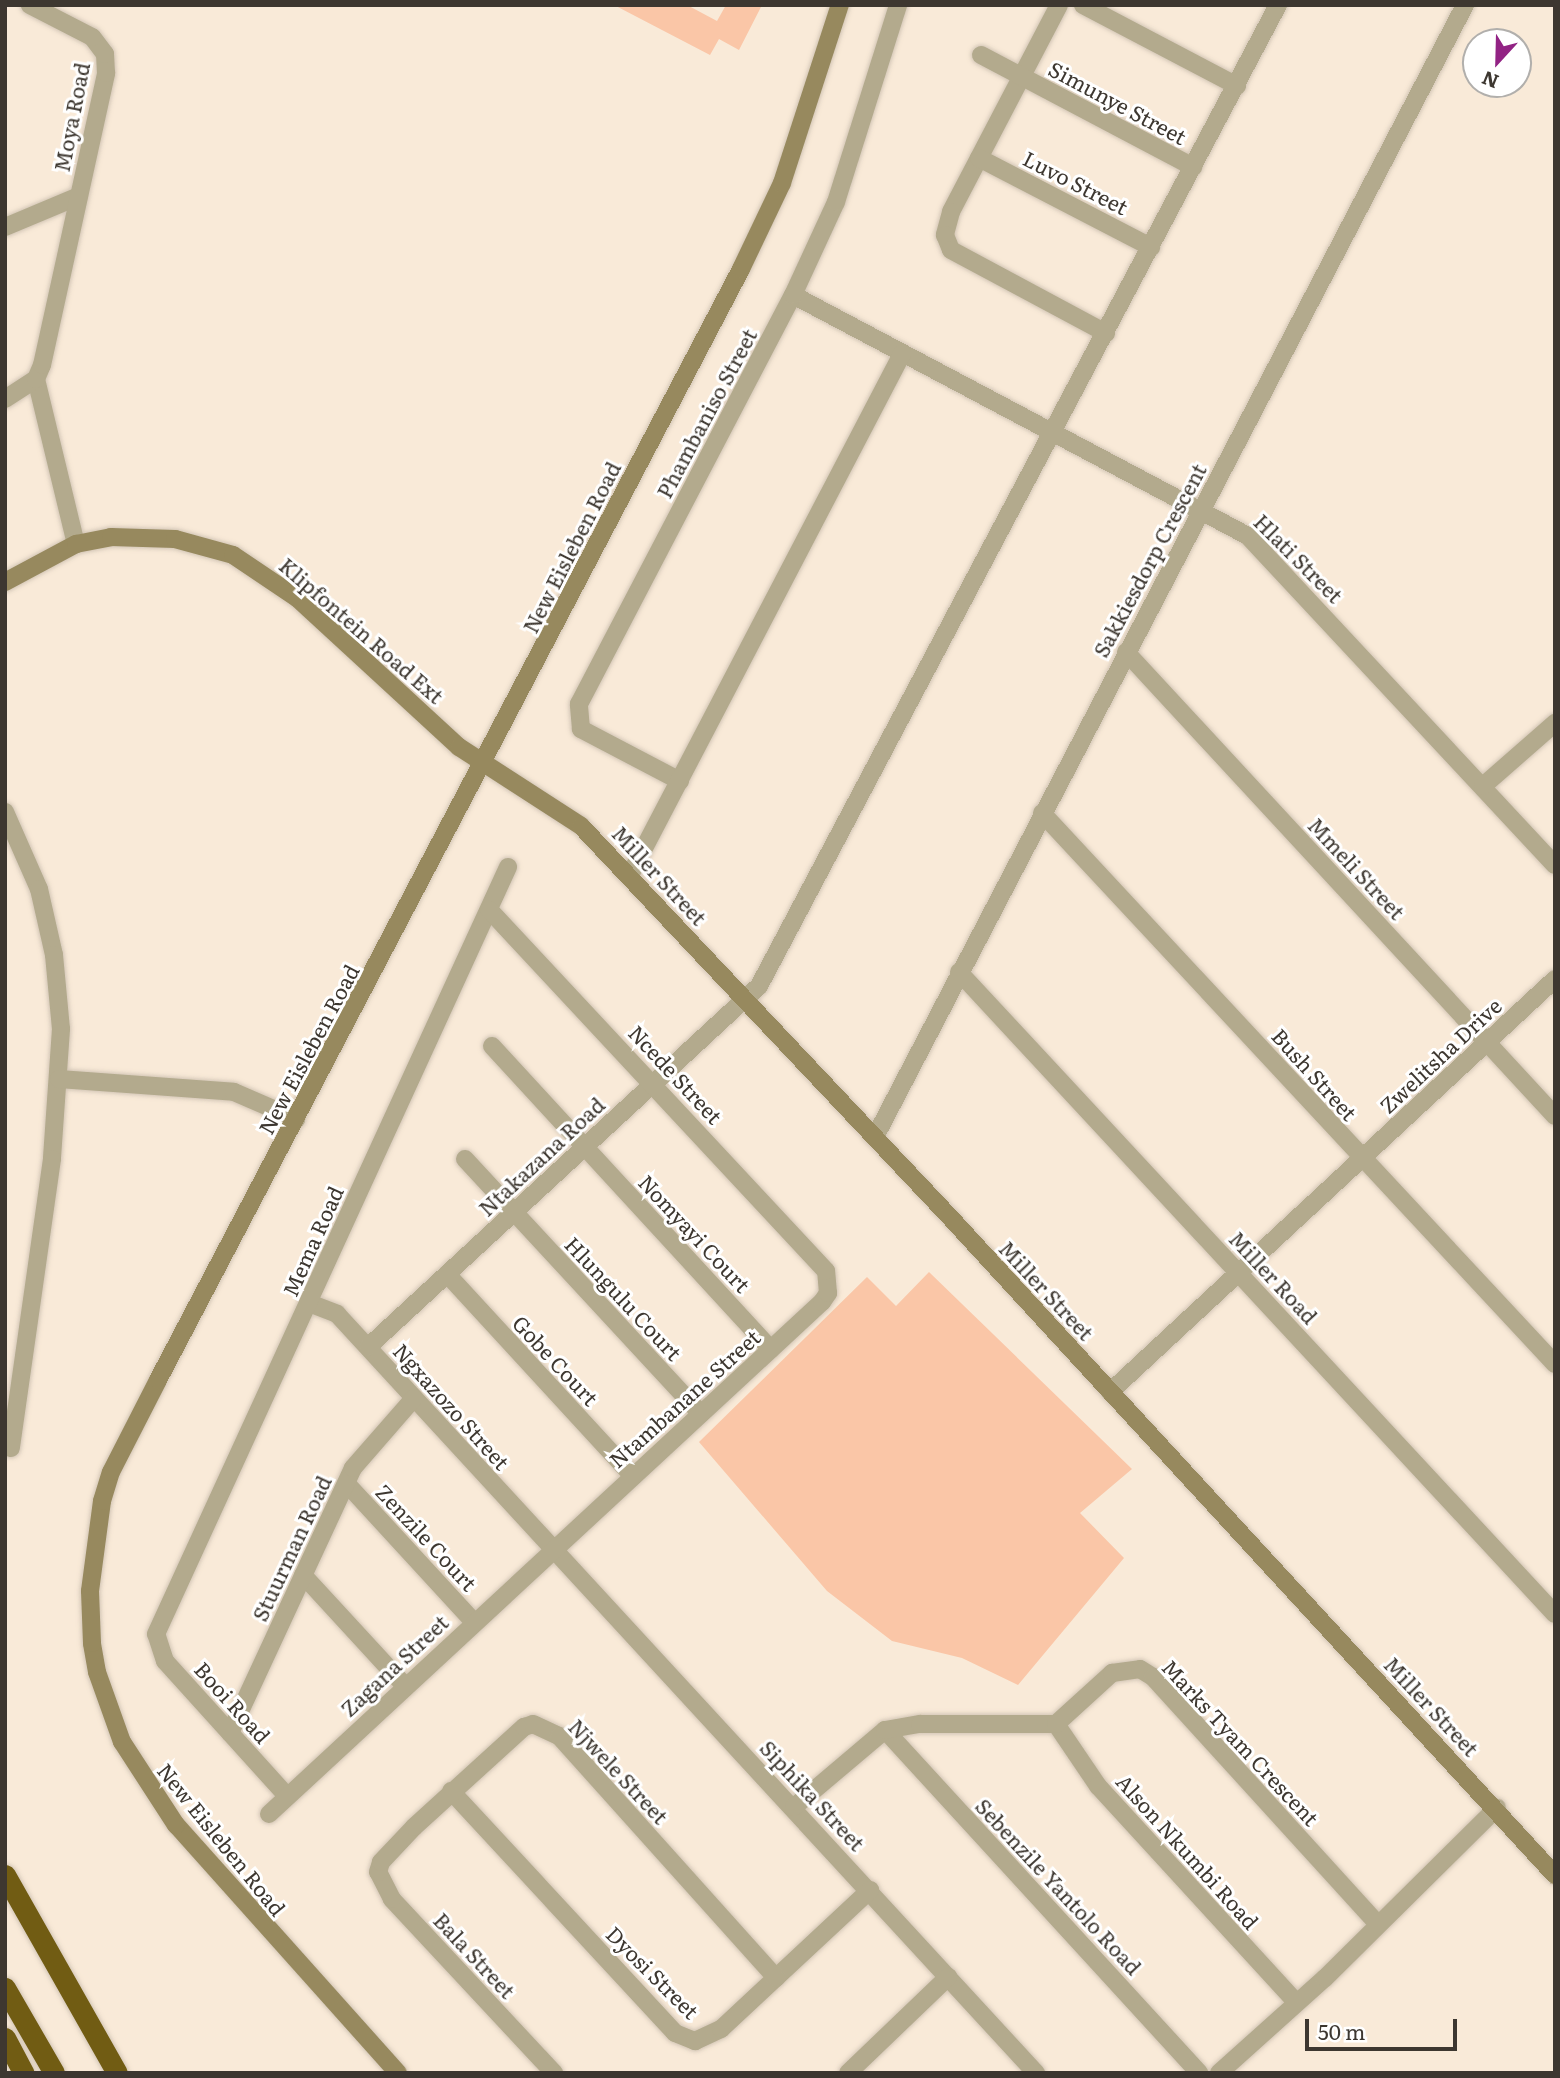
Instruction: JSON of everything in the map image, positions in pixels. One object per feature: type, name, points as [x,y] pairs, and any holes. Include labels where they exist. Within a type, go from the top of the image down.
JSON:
[{"type":"highway","points":[[5,1875],[117,2073]]},
{"type":"highway","points":[[5,1988],[54,2073]]},
{"type":"highway","points":[[75,1996],[129,2073]]},
{"type":"highway","points":[[5,2038],[24,2073]]},
{"type":"main road","name":"New Eisleben Road","points":[[398,2073],[170,1818],[121,1742],[97,1672],[92,1643],[92,1566],[107,1483],[761,228],[797,144],[840,5]]},
{"type":"main road","name":"Klipfontein Road Ext","points":[[5,582],[76,544],[144,536],[202,543],[233,555],[297,598],[482,764]]},
{"type":"main road","name":"Miller Street","points":[[482,764],[581,826],[629,875],[1497,1808],[1555,1875]]},
{"type":"street","name":"Moya Road","points":[[30,5],[92,37],[105,54],[106,73],[36,379]]},
{"type":"street","name":"Phambaniso Street","points":[[680,781],[581,729],[579,704],[793,296],[850,167],[898,5]]},
{"type":"street","points":[[1059,5],[948,219],[945,235],[951,250],[1106,332]]},
{"type":"street","points":[[1083,5],[1237,86]]},
{"type":"street","points":[[747,1001],[768,971],[1278,5]]},
{"type":"street","name":"Sakkiesdorp Crescent","points":[[875,1137],[1465,5]]},
{"type":"street","name":"Simunye Street","points":[[981,55],[1193,167]]},
{"type":"street","name":"Luvo Street","points":[[979,158],[1151,247]]},
{"type":"street","name":"Moya Road","points":[[5,227],[79,196]]},
{"type":"street","name":"Hlati Street","points":[[793,296],[1203,508],[1248,536],[1555,865]]},
{"type":"street","points":[[629,875],[902,354]]},
{"type":"street","points":[[5,399],[36,379],[76,544]]},
{"type":"street","name":"Mmeli Street","points":[[1126,652],[1555,1116]]},
{"type":"street","points":[[1483,786],[1555,723]]},
{"type":"street","points":[[5,812],[38,889],[54,955],[61,1016],[52,1159],[11,1448]]},
{"type":"street","name":"Bush Street","points":[[1042,813],[1361,1159],[1555,1364]]},
{"type":"street","name":"Mema Road","points":[[156,1634],[508,867]]},
{"type":"street","name":"Ncede Street","points":[[489,910],[654,1083],[826,1271]]},
{"type":"street","name":"Miller Road","points":[[959,972],[1555,1614]]},
{"type":"street","name":"Zwelitsha Drive","points":[[1110,1392],[1237,1271],[1555,979]]},
{"type":"street","name":"Ntakazana Road","points":[[368,1348],[654,1083],[747,1001]]},
{"type":"street","name":"Nomyayi Court","points":[[492,1046],[771,1349]]},
{"type":"street","points":[[59,1079],[234,1092],[296,1119]]},
{"type":"street","name":"Hlungulu Court","points":[[465,1159],[701,1414]]},
{"type":"street","name":"Ntambanane Street","points":[[552,1551],[822,1302],[829,1282],[826,1271]]},
{"type":"street","name":"Gobe Court","points":[[447,1274],[633,1476]]},
{"type":"street","name":"Ngxazozo Street","points":[[309,1303],[337,1314],[552,1551]]},
{"type":"street","name":"Stuurman Road","points":[[230,1732],[353,1468],[414,1398]]},
{"type":"street","name":"Zenzile Court","points":[[347,1484],[474,1622]]},
{"type":"street","name":"Zagana Street","points":[[269,1815],[552,1551]]},
{"type":"street","name":"Siphika Street","points":[[552,1551],[794,1807],[1036,2073]]},
{"type":"street","points":[[303,1575],[405,1686]]},
{"type":"street","name":"Booi Road","points":[[156,1634],[165,1661],[287,1796]]},
{"type":"street","name":"Marks Tyam Crescent","points":[[1056,1724],[1112,1673],[1131,1668],[1153,1677],[1377,1923]]},
{"type":"street","name":"Njwele Street","points":[[381,1862],[451,1791],[524,1727],[533,1724],[547,1728],[776,1978]]},
{"type":"street","points":[[794,1807],[885,1730],[920,1724],[1056,1724]]},
{"type":"street","name":"Alson Nkumbi Road","points":[[1056,1724],[1098,1786],[1296,2002]]},
{"type":"street","name":"Sebenzile Yantolo Road","points":[[885,1730],[1199,2073]]},
{"type":"street","name":"Dyosi Street","points":[[451,1791],[675,2033],[695,2041],[712,2035],[870,1891]]},
{"type":"street","points":[[1219,2073],[1497,1808]]},
{"type":"street","name":"Bala Street","points":[[381,1862],[380,1881],[392,1899],[554,2073]]},
{"type":"street","points":[[860,2069],[948,1977]]},
{"type":"building","points":[[614,5],[687,5],[717,21],[726,5],[762,5],[739,50],[719,39],[710,55]]},
{"type":"building","points":[[929,1272],[1132,1469],[1080,1513],[1124,1558],[1018,1685],[962,1658],[892,1641],[827,1591],[699,1442],[867,1277],[896,1306]]}]
